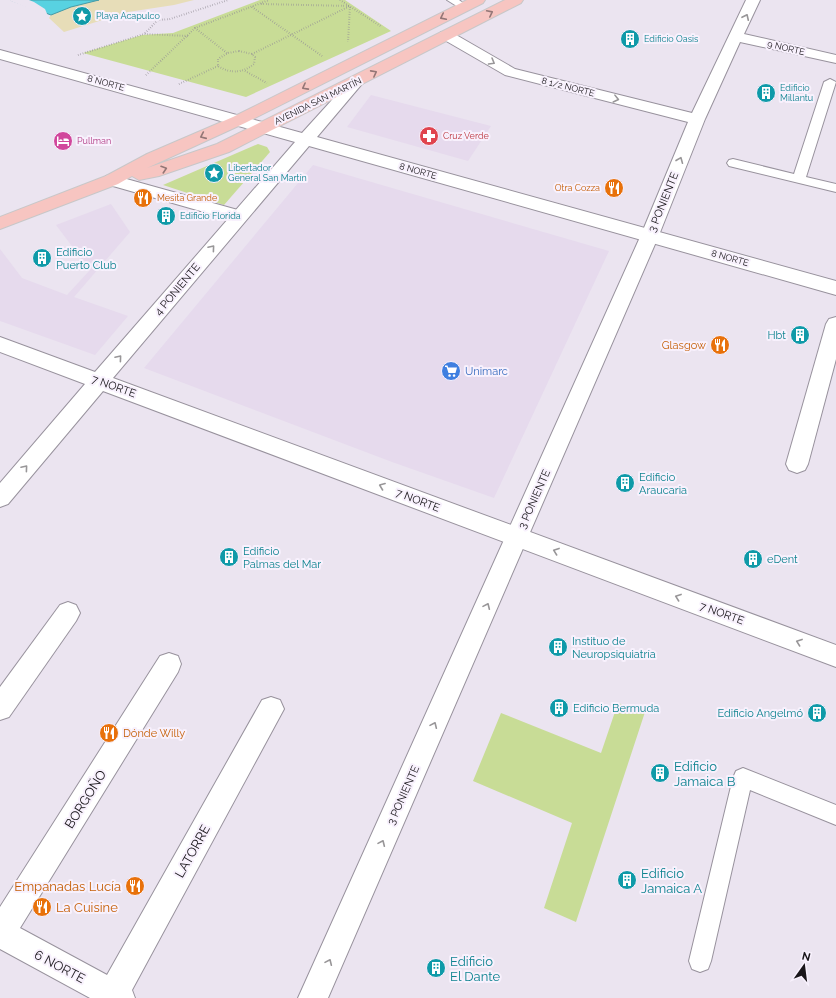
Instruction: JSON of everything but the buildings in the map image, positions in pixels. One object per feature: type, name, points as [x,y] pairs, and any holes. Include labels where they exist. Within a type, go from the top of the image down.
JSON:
[{"type":"main road","name":"AVENIDA SAN MARTÍN","points":[[0,223],[112,180],[152,158],[239,120],[402,37],[458,4],[478,0]]},
{"type":"main road","name":"AVENIDA SAN MARTÍN","points":[[112,180],[159,171],[223,148],[516,0]]},
{"type":"street","name":"3 PONIENTE","points":[[313,998],[650,235],[697,119],[753,0]]},
{"type":"street","name":"8 1/2 NORTE","points":[[446,35],[510,72],[697,119]]},
{"type":"street","name":"9 NORTE","points":[[736,37],[836,60]]},
{"type":"street","name":"8 NORTE","points":[[0,54],[836,288]]},
{"type":"street","name":"4 PONIENTE","points":[[0,498],[239,216],[356,82]]},
{"type":"street","points":[[112,180],[239,216]]},
{"type":"street","points":[[797,464],[836,324]]},
{"type":"street","name":"7 NORTE","points":[[0,344],[836,656]]},
{"type":"street","points":[[0,708],[68,612]]},
{"type":"street","name":"BORGOÑO","points":[[0,933],[169,664]]},
{"type":"street","name":"LATORRE","points":[[116,996],[271,708]]},
{"type":"street","name":"6 NORTE","points":[[0,933],[116,996]]},
{"type":"lane","points":[[799,179],[830,82]]},
{"type":"lane","points":[[733,163],[836,188]]},
{"type":"lane","points":[[700,961],[743,778],[836,815]]},
{"type":"path","points":[[144,34],[158,20],[170,20],[228,0]]},
{"type":"path","points":[[130,90],[195,28],[269,0]]},
{"type":"path","points":[[340,0],[387,30],[402,37]]},
{"type":"path","points":[[258,4],[350,6]]},
{"type":"path","points":[[218,66],[218,59],[227,53],[239,51],[252,54],[350,6]]},
{"type":"path","points":[[348,44],[350,6]]},
{"type":"path","points":[[252,7],[292,34],[339,69]]},
{"type":"path","points":[[195,28],[227,53]]},
{"type":"path","points":[[74,53],[80,55],[144,34],[188,36]]},
{"type":"path","points":[[152,96],[218,66],[231,72],[245,71],[254,64],[255,57],[252,54]]},
{"type":"shaded area","points":[[371,95],[491,126],[468,161],[347,127]]},
{"type":"shaded area","points":[[313,165],[609,251],[494,498],[392,462],[144,368]]},
{"type":"shaded area","points":[[111,204],[130,232],[74,297],[128,316],[95,355],[0,321],[0,249],[22,278],[67,295],[90,270],[56,225]]},
{"type":"green space","points":[[260,0],[345,0],[391,31],[246,97],[83,53],[142,35],[173,33]]},
{"type":"green space","points":[[258,144],[267,147],[270,152],[224,205],[163,185]]},
{"type":"green space","points":[[618,703],[645,712],[576,922],[544,908],[572,823],[473,781],[501,713],[601,753]]},
{"type":"sand","name":"Playa Acapulco","points":[[99,0],[194,0],[174,5],[128,12],[64,32],[49,18],[51,15],[70,7]]},
{"type":"water","points":[[10,0],[99,0],[71,7],[51,15]]},
{"type":"pier","points":[[8,0],[29,0],[34,2],[45,9],[48,16]]},
{"type":"place","name":"Playa Acapulco","points":[[82,16]]},
{"type":"place","name":"Edificio Oasis","points":[[630,39]]},
{"type":"place","name":"Edificio Millantu","points":[[766,93]]},
{"type":"place","name":"Cruz Verde","points":[[429,136]]},
{"type":"place","name":"Pullman","points":[[63,141]]},
{"type":"place","name":"Libertador General San Martín","points":[[214,173]]},
{"type":"place","name":"Otra Cozza","points":[[614,188]]},
{"type":"place","name":"Mesita Grande","points":[[143,198]]},
{"type":"place","name":"Edificio Florida","points":[[166,216]]},
{"type":"place","name":"Edificio Puerto Club","points":[[42,258]]},
{"type":"place","name":"Hbt","points":[[800,335]]},
{"type":"place","name":"Glasgow","points":[[720,345]]},
{"type":"place","name":"Unimarc","points":[[451,371]]},
{"type":"place","name":"Edificio Araucaria","points":[[625,483]]},
{"type":"place","name":"Edificio Palmas del Mar","points":[[229,557]]},
{"type":"place","name":"eDent","points":[[753,559]]},
{"type":"place","name":"Instituo de Neuropsiquiatría","points":[[558,647]]},
{"type":"place","name":"Edificio Bermuda","points":[[559,708]]},
{"type":"place","name":"Edificio Angelmó","points":[[817,713]]},
{"type":"place","name":"Dónde Willy","points":[[109,733]]},
{"type":"place","name":"Edificio Jamaica B","points":[[660,773]]},
{"type":"place","name":"Edificio Jamaica A","points":[[627,880]]},
{"type":"place","name":"Empanadas Lucía","points":[[135,886]]},
{"type":"place","name":"La Cuisine","points":[[42,907]]},
{"type":"place","name":"Edificio El Dante","points":[[436,968]]}]
